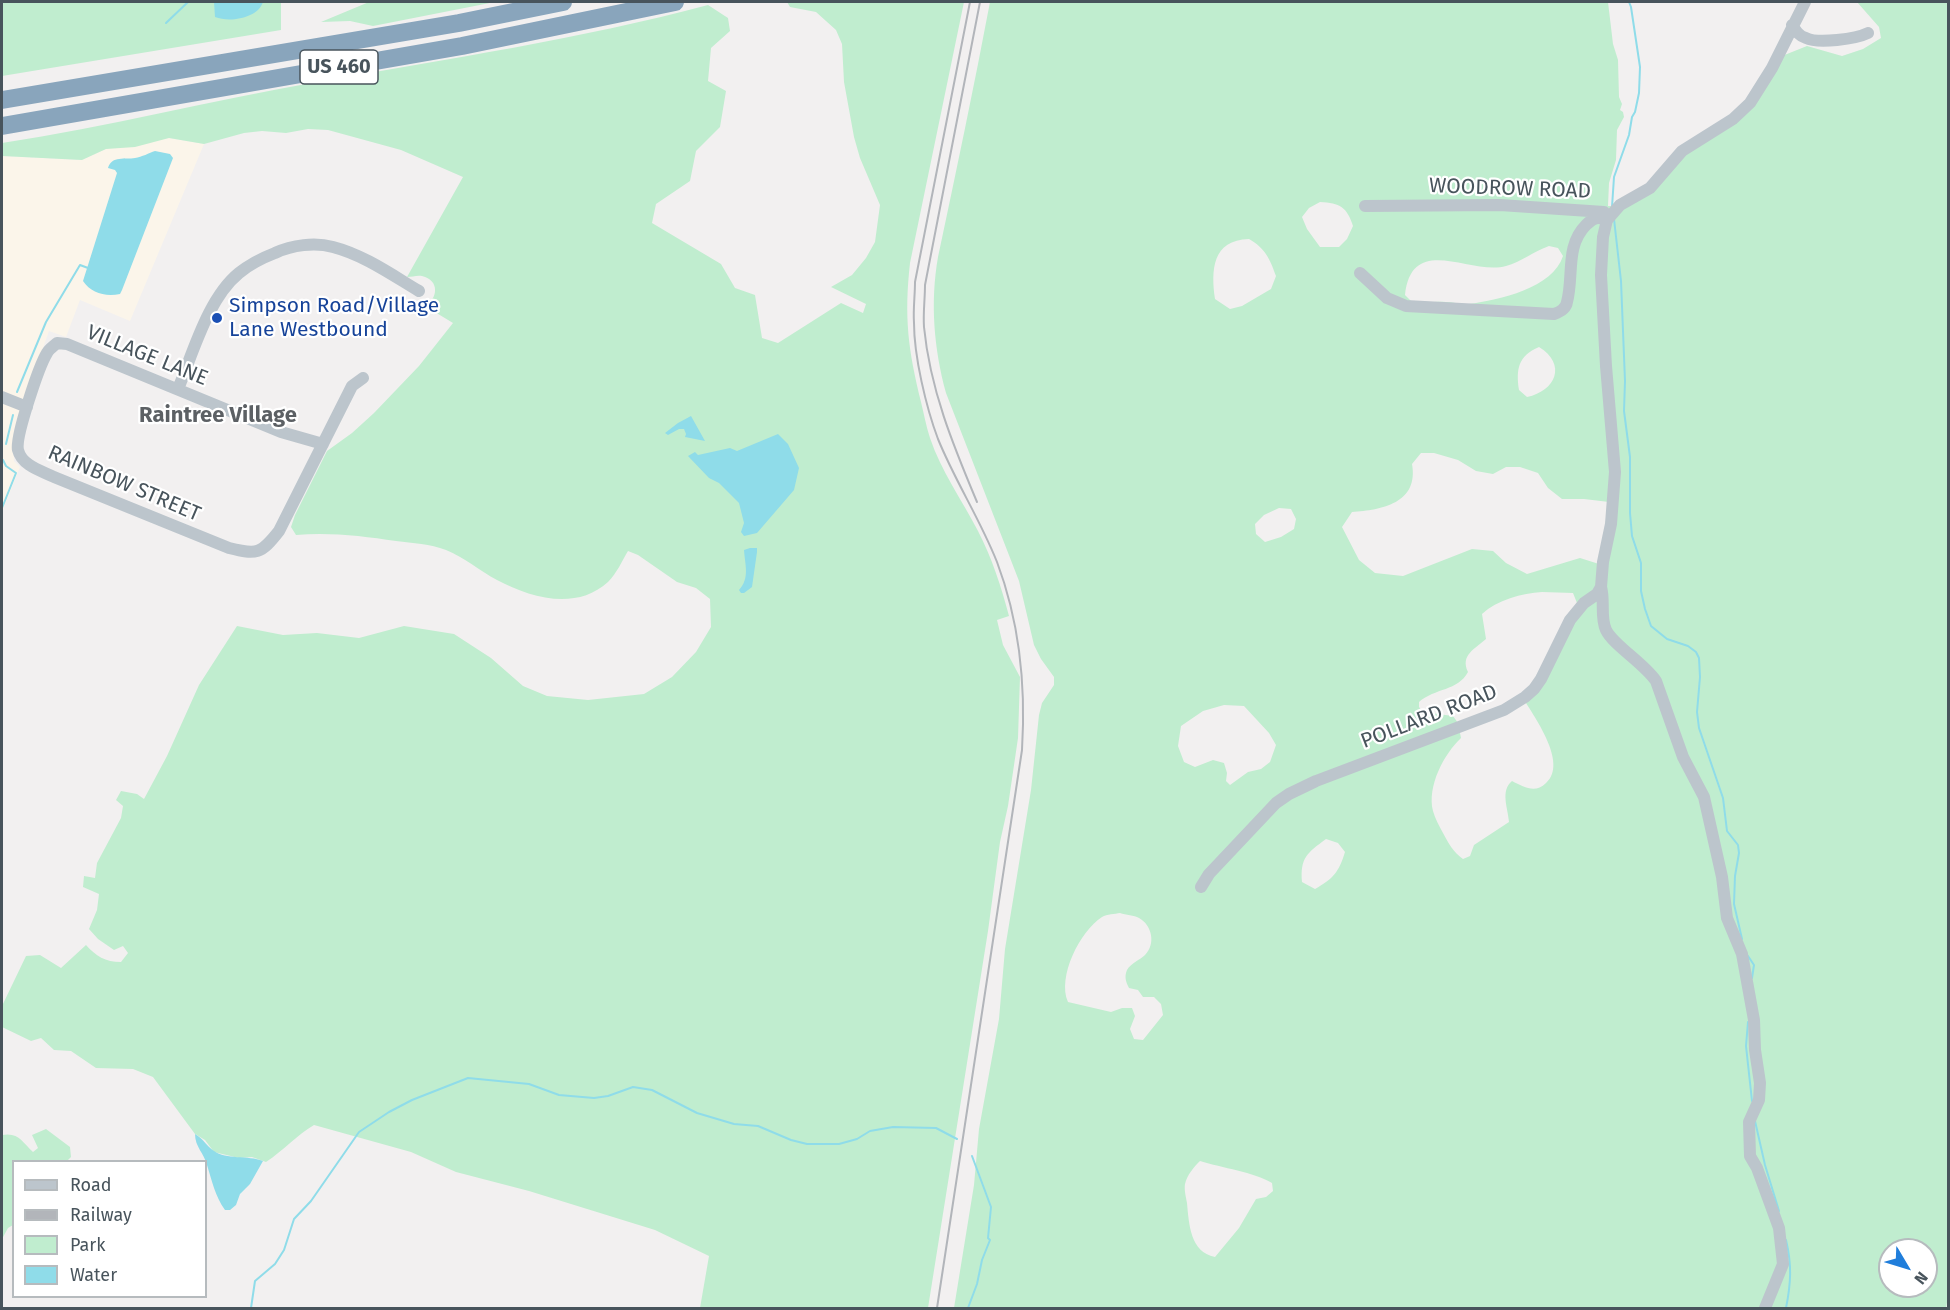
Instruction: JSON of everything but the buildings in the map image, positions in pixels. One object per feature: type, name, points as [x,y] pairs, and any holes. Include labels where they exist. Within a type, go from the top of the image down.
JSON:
[{"type":"highway","name":"US 460","points":[[2,100],[459,23],[563,2]]},
{"type":"highway","name":"US 460","points":[[2,126],[462,46],[675,2]]},
{"type":"street","name":"WOODROW ROAD","points":[[1365,206],[1500,205],[1609,217],[1620,205],[1650,188],[1689,145],[1726,124],[1744,110],[1772,68],[1805,2]]},
{"type":"street","points":[[1792,25],[1797,33],[1814,41],[1862,36],[1868,33]]},
{"type":"street","points":[[1360,273],[1387,298],[1406,306],[1554,314],[1562,311],[1567,303],[1572,252],[1578,235],[1593,219],[1609,217],[1603,237],[1601,275],[1615,471],[1611,524],[1603,562],[1601,587],[1604,601],[1603,618],[1606,632],[1656,681],[1683,757],[1701,790],[1722,877],[1727,918],[1742,954],[1754,1020],[1755,1050],[1760,1083],[1759,1100],[1749,1122],[1750,1156],[1757,1168],[1779,1228],[1783,1264],[1765,1308]]},
{"type":"street","points":[[178,390],[205,323],[220,293],[238,273],[259,259],[285,248],[313,245],[332,247],[356,255],[419,291]]},
{"type":"street","name":"VILLAGE LANE","points":[[57,343],[67,344],[281,432],[322,444]]},
{"type":"street","name":"RAINBOW STREET","points":[[57,343],[47,353],[19,436],[18,451],[27,464],[229,548],[251,554],[266,548],[279,531],[322,444]]},
{"type":"street","points":[[322,444],[352,386],[363,378]]},
{"type":"street","points":[[2,397],[27,407]]},
{"type":"street","name":"POLLARD ROAD","points":[[1201,887],[1209,874],[1276,803],[1289,794],[1316,781],[1504,710],[1525,697],[1541,679],[1570,620],[1584,603],[1597,594],[1601,587]]},
{"type":"shaded area","points":[[169,138],[204,144],[130,321],[80,300],[66,337],[49,331],[28,390],[13,444],[14,461],[20,467],[2,512],[2,156],[81,160],[106,149]]},
{"type":"green space","points":[[2,2],[281,2],[281,30],[2,76]]},
{"type":"green space","points":[[369,2],[495,2],[373,26],[350,21],[321,22]]},
{"type":"green space","points":[[787,2],[964,2],[910,263],[907,300],[908,333],[930,438],[992,562],[1009,616],[997,620],[1003,645],[1020,677],[1018,738],[928,1308],[700,1308],[709,1256],[655,1230],[529,1191],[456,1172],[411,1152],[314,1125],[266,1162],[252,1157],[239,1158],[214,1152],[205,1140],[195,1134],[153,1077],[133,1069],[96,1068],[71,1051],[54,1050],[41,1038],[31,1041],[2,1027],[2,1006],[26,956],[40,955],[61,968],[86,945],[97,955],[110,961],[121,962],[128,953],[123,946],[114,950],[98,939],[89,929],[97,910],[99,894],[83,887],[84,876],[95,878],[97,863],[121,818],[123,806],[116,800],[121,791],[137,794],[144,799],[167,756],[199,685],[237,626],[283,635],[317,633],[359,638],[404,626],[454,634],[491,658],[523,686],[547,696],[588,700],[644,694],[672,677],[696,652],[711,627],[710,599],[696,588],[677,582],[638,555],[628,551],[608,582],[595,591],[568,599],[553,599],[510,586],[459,556],[440,548],[359,536],[296,535],[291,527],[327,451],[374,413],[419,366],[453,323],[425,306],[435,294],[432,281],[422,276],[407,277],[463,177],[401,150],[328,130],[244,133],[204,144],[169,138],[135,147],[106,149],[82,160],[2,156],[2,143],[278,89],[563,38],[708,5],[728,18],[730,31],[711,48],[708,81],[726,91],[720,127],[696,151],[690,181],[656,204],[652,223],[721,264],[735,288],[755,295],[762,338],[778,343],[841,303],[863,313],[866,304],[831,287],[852,275],[866,258],[875,242],[880,205],[860,158],[854,137],[844,82],[842,44],[836,30],[816,12],[790,7]]},
{"type":"green space","points":[[990,2],[1608,2],[1613,44],[1618,60],[1619,97],[1622,104],[1620,110],[1624,117],[1617,130],[1616,160],[1609,183],[1608,206],[1614,206],[1638,192],[1740,109],[1782,56],[1807,46],[1842,56],[1863,49],[1881,38],[1879,27],[1857,2],[1948,2],[1948,1297],[1946,1308],[954,1308],[974,1185],[979,1129],[999,1019],[1005,949],[1031,790],[1039,715],[1042,703],[1054,685],[1054,677],[1034,645],[1019,581],[946,393],[936,343],[934,291],[938,257]],"holes":[[[1320,202],[1338,205],[1345,210],[1353,226],[1347,239],[1339,247],[1320,247],[1307,229],[1302,217],[1309,208]],[[1249,239],[1255,242],[1272,264],[1276,276],[1271,289],[1242,306],[1230,309],[1215,299],[1214,268],[1221,251],[1237,241]],[[1549,246],[1558,248],[1563,256],[1557,267],[1537,284],[1524,290],[1466,304],[1413,303],[1405,295],[1410,276],[1419,265],[1431,261],[1445,261],[1492,268],[1506,266]],[[1539,347],[1548,354],[1555,369],[1551,383],[1537,394],[1527,397],[1519,390],[1518,382],[1518,370],[1527,355]],[[1421,453],[1434,453],[1458,460],[1476,471],[1493,474],[1506,467],[1520,467],[1538,473],[1548,488],[1562,499],[1609,502],[1599,564],[1580,558],[1527,574],[1506,563],[1493,551],[1472,549],[1403,576],[1375,573],[1359,560],[1342,527],[1352,512],[1386,506],[1404,496],[1410,488],[1413,477],[1412,464]],[[1279,508],[1291,509],[1296,519],[1294,529],[1281,537],[1265,542],[1256,534],[1255,524],[1264,515]],[[1573,593],[1577,603],[1530,687],[1521,695],[1547,739],[1553,764],[1552,774],[1546,783],[1534,789],[1512,781],[1506,790],[1509,822],[1474,845],[1470,856],[1463,859],[1456,854],[1442,830],[1434,814],[1432,801],[1432,791],[1438,771],[1461,738],[1458,723],[1453,716],[1423,712],[1419,707],[1419,702],[1464,678],[1468,672],[1467,657],[1486,639],[1482,614],[1502,601],[1526,594]],[[1224,705],[1244,706],[1269,733],[1276,745],[1270,762],[1261,769],[1248,772],[1230,785],[1226,781],[1227,773],[1224,763],[1213,760],[1195,767],[1184,762],[1178,746],[1181,726],[1203,711]],[[1326,839],[1338,843],[1345,852],[1334,874],[1315,889],[1302,882],[1302,867],[1306,857]],[[1120,913],[1139,918],[1147,925],[1151,935],[1151,946],[1148,951],[1133,963],[1126,975],[1129,988],[1138,990],[1143,997],[1154,997],[1161,1004],[1163,1015],[1143,1040],[1134,1039],[1130,1029],[1135,1016],[1132,1008],[1122,1008],[1111,1012],[1068,1002],[1065,992],[1068,968],[1079,943],[1102,917]],[[1200,1161],[1247,1173],[1272,1183],[1273,1191],[1266,1197],[1256,1199],[1239,1228],[1215,1257],[1200,1249],[1190,1228],[1185,1186],[1187,1177]]]},
{"type":"green space","points":[[46,1129],[70,1147],[71,1157],[68,1160],[12,1160],[12,1226],[2,1239],[2,1135],[16,1136],[33,1152],[38,1148],[32,1135]]},
{"type":"water","points":[[214,2],[263,2],[256,12],[243,18],[221,19],[215,17]]},
{"type":"water","points":[[155,151],[170,154],[173,158],[122,290],[120,294],[114,295],[99,293],[90,289],[83,281],[117,173],[108,168],[112,161],[138,157]]},
{"type":"water","points":[[691,416],[705,441],[685,437],[684,429],[668,435],[665,433],[678,423]]},
{"type":"water","points":[[778,434],[788,444],[799,468],[794,490],[757,533],[744,536],[741,532],[744,523],[739,503],[719,483],[709,478],[688,456],[695,452],[698,455],[730,448],[737,451]]},
{"type":"water","points":[[757,548],[752,587],[741,593],[739,590],[746,576],[744,550]]},
{"type":"water","points":[[195,1134],[219,1154],[263,1161],[250,1184],[240,1194],[236,1205],[230,1210],[225,1210],[219,1199],[207,1160],[196,1143]]},
{"type":"waterway","points":[[166,23],[188,2]]},
{"type":"waterway","points":[[1612,207],[1614,177],[1629,135],[1639,93],[1640,67],[1629,2]]},
{"type":"waterway","points":[[1614,219],[1621,281],[1624,411],[1630,457],[1630,513],[1632,536],[1641,563],[1641,591],[1651,626],[1667,639],[1688,646],[1696,652],[1699,658],[1697,712],[1699,728],[1723,798],[1727,831],[1738,845],[1734,904],[1742,939]]},
{"type":"waterway","points":[[17,392],[46,322],[80,265],[88,268]]},
{"type":"waterway","points":[[6,444],[13,415]]},
{"type":"waterway","points":[[2,508],[16,473],[6,466],[3,460]]},
{"type":"waterway","points":[[1748,956],[1754,965],[1752,978]]},
{"type":"waterway","points":[[1748,1022],[1746,1046],[1752,1101]]},
{"type":"waterway","points":[[251,1308],[255,1281],[275,1264],[284,1250],[294,1219],[311,1201],[359,1132],[412,1100],[468,1078],[529,1084],[559,1095],[594,1098],[608,1096],[633,1087],[652,1090],[697,1113],[734,1124],[758,1126],[807,1144],[839,1144],[857,1139],[870,1131],[893,1127],[936,1128],[957,1139]]},
{"type":"waterway","points":[[1755,1121],[1779,1211]]},
{"type":"waterway","points":[[968,1308],[990,1240],[988,1238],[991,1207],[972,1156]]},
{"type":"waterway","points":[[1786,1240],[1790,1274],[1786,1308]]},
{"type":"railway","points":[[937,1308],[1022,750],[1023,726],[1020,655],[1005,585],[990,546],[938,439],[929,412],[916,351],[915,282],[970,2]]},
{"type":"railway","points":[[977,502],[951,438],[937,395],[927,350],[924,316],[925,285],[980,2]]},
{"type":"place","name":"Simpson Road/Village Lane Westbound","points":[[217,318]]},
{"type":"district","name":"Raintree Village","points":[[218,416]]}]
